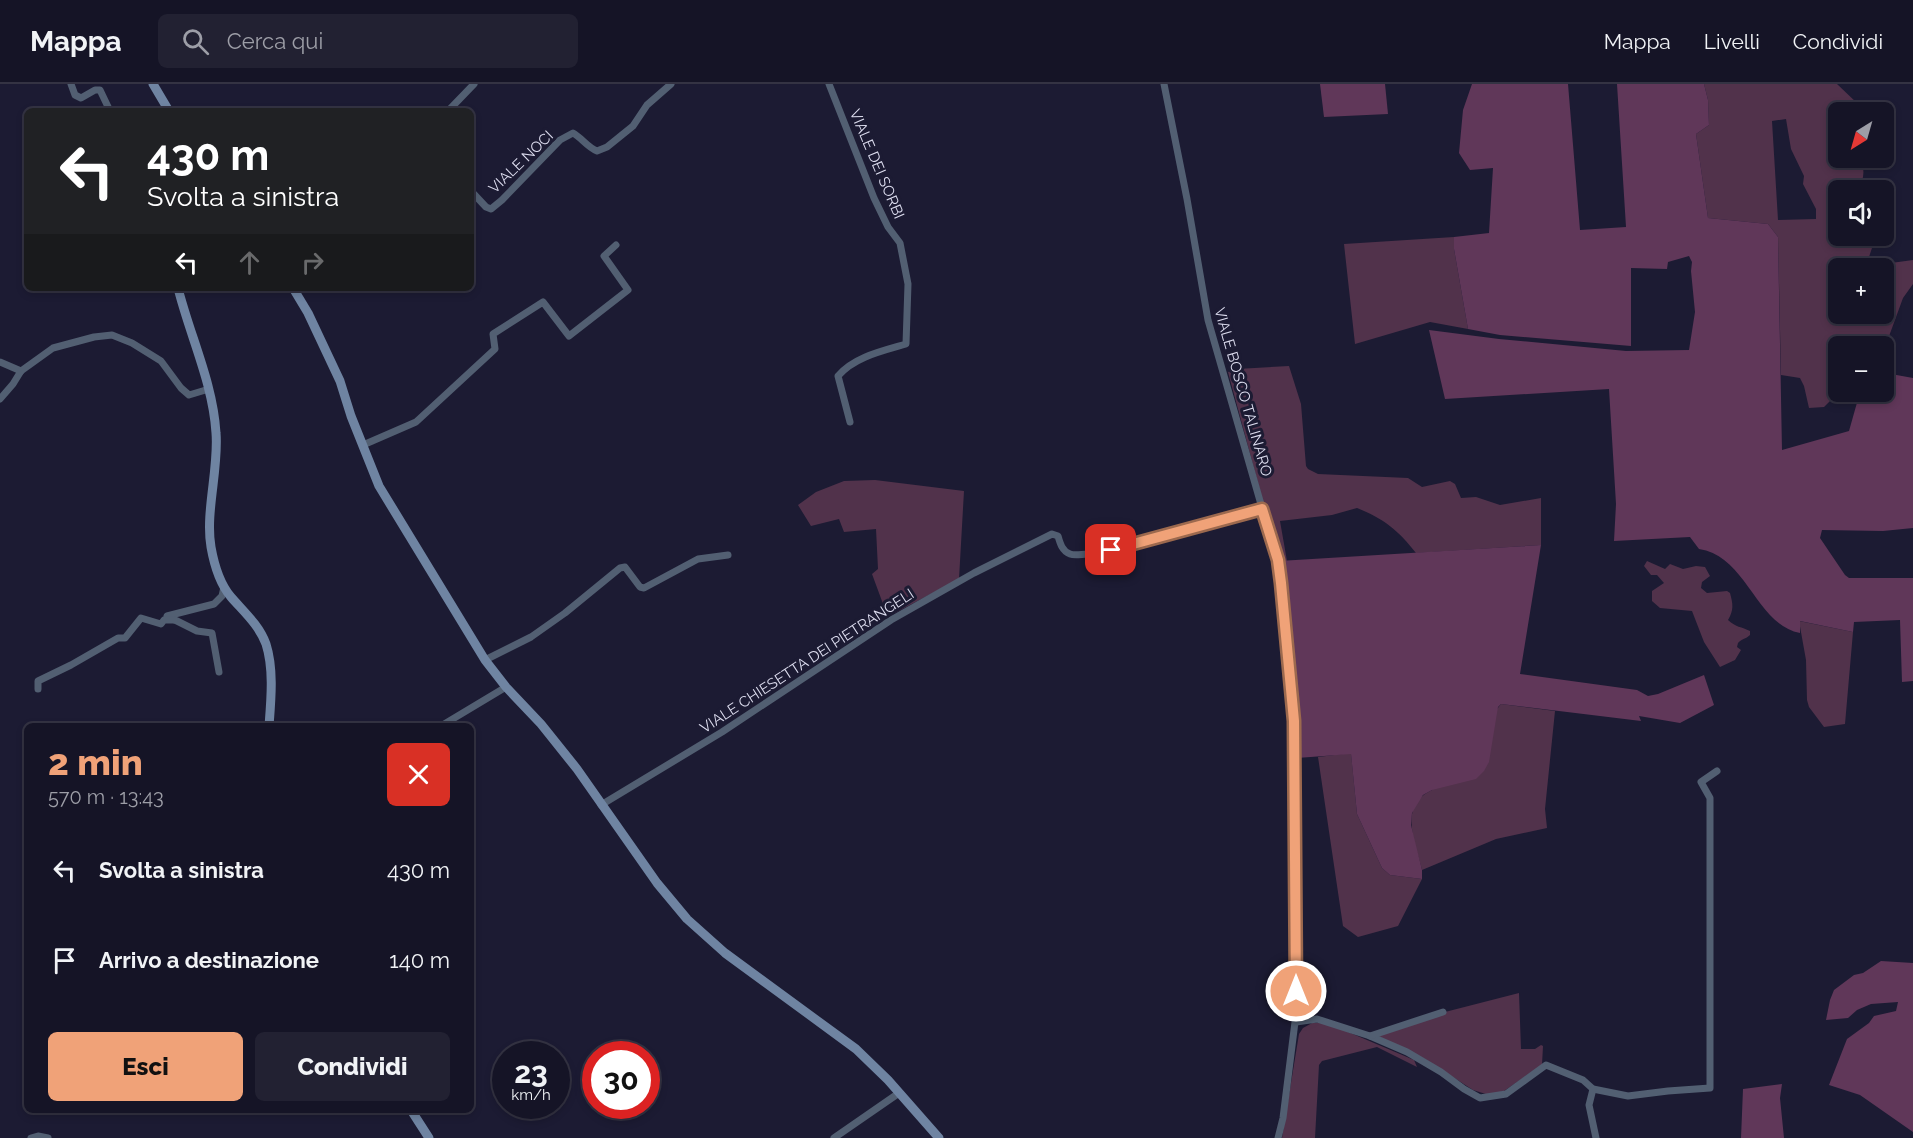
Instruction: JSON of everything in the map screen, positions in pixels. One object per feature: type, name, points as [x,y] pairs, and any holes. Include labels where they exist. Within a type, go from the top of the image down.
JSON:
[{"type":"main road","points":[[153,84],[166,108]]},
{"type":"main road","points":[[179,291],[209,389],[216,435],[210,544],[217,572],[224,586],[248,615],[266,645],[270,668],[269,723]]},
{"type":"main road","points":[[294,291],[308,313],[340,381],[351,416],[379,486],[485,660],[577,769],[657,883],[687,919],[725,953],[856,1049],[899,1092],[939,1138]]},
{"type":"main road","points":[[413,1113],[429,1138]]},
{"type":"street","points":[[71,84],[72,92],[77,97],[100,90],[109,108]]},
{"type":"street","points":[[451,108],[474,84]]},
{"type":"street","name":"VIALE NOCI","points":[[474,196],[486,207],[491,208],[502,200],[560,140],[573,133],[591,149],[597,151],[607,147],[633,126],[647,105],[671,84]]},
{"type":"street","name":"VIALE DEI SORBI","points":[[829,84],[874,198],[888,227],[900,243],[908,284],[906,344],[873,353],[845,367],[838,376],[850,422]]},
{"type":"street","name":"VIALE BOSCO TALINARO","points":[[1164,84],[1208,320],[1278,560],[1281,583],[1294,721],[1296,1022],[1283,1118],[1278,1138]]},
{"type":"street","points":[[363,445],[416,422],[495,349],[494,334],[543,302],[569,336],[628,291],[604,256],[616,245]]},
{"type":"street","points":[[0,399],[21,371],[53,348],[94,337],[112,335],[141,348],[160,361],[189,395],[209,389]]},
{"type":"street","points":[[0,362],[21,371]]},
{"type":"street","name":"VIALE CHIESETTA DEI PIETRANGELI","points":[[601,805],[722,732],[891,620],[974,573],[1052,534],[1058,536],[1062,548],[1067,553],[1073,555],[1098,553],[1262,509]]},
{"type":"street","points":[[485,660],[531,637],[565,613],[620,568],[625,567],[640,587],[644,588],[698,560],[728,555]]},
{"type":"street","points":[[219,672],[212,633],[197,631],[167,616],[214,604],[222,596],[224,586]]},
{"type":"street","points":[[38,689],[38,681],[118,638],[125,638],[141,618],[161,624],[164,620],[174,620]]},
{"type":"street","points":[[446,723],[506,687]]},
{"type":"street","points":[[1296,1022],[1317,1019],[1370,1036],[1407,1052],[1480,1098],[1506,1094],[1546,1065],[1583,1080],[1593,1089],[1628,1096],[1710,1088],[1710,798],[1701,782],[1717,771]]},
{"type":"street","points":[[1370,1036],[1443,1012]]},
{"type":"street","points":[[1593,1089],[1589,1105],[1596,1138]]},
{"type":"street","points":[[834,1138],[899,1092]]},
{"type":"street","points":[[31,1138],[38,1136],[48,1138]]},
{"type":"shaded area","points":[[1320,84],[1385,84],[1388,114],[1324,117]]},
{"type":"shaded area","points":[[1472,84],[1568,84],[1580,230],[1626,227],[1617,84],[1704,84],[1708,100],[1709,125],[1696,134],[1708,218],[1768,224],[1778,237],[1782,450],[1849,431],[1857,402],[1894,402],[1894,375],[1913,378],[1913,528],[1883,531],[1822,530],[1820,538],[1849,578],[1913,578],[1913,681],[1902,682],[1900,620],[1854,622],[1853,632],[1800,621],[1800,633],[1785,627],[1772,617],[1729,564],[1715,554],[1699,549],[1690,537],[1614,541],[1616,504],[1609,389],[1445,399],[1429,330],[1626,351],[1689,350],[1695,312],[1692,262],[1689,256],[1668,262],[1667,269],[1631,268],[1631,346],[1500,335],[1468,329],[1454,249],[1454,237],[1489,233],[1493,168],[1470,170],[1459,153],[1463,110]]},
{"type":"shaded area","points":[[1704,84],[1837,84],[1856,102],[1828,102],[1828,168],[1863,168],[1863,174],[1862,180],[1828,180],[1828,246],[1873,246],[1869,258],[1828,258],[1828,324],[1893,324],[1889,336],[1828,336],[1829,402],[1824,407],[1809,408],[1800,378],[1781,375],[1778,237],[1768,224],[1708,218],[1696,134],[1709,125],[1708,100]],"holes":[[[1786,119],[1791,149],[1804,176],[1803,184],[1816,209],[1816,219],[1778,220],[1772,121]]]},
{"type":"shaded area","points":[[1454,237],[1454,249],[1468,329],[1430,322],[1355,344],[1344,244]]},
{"type":"shaded area","points":[[1913,260],[1913,284],[1903,298],[1894,323],[1894,263]]},
{"type":"shaded area","points":[[1289,366],[1301,404],[1308,469],[1318,474],[1408,478],[1422,487],[1450,481],[1455,484],[1461,498],[1476,497],[1500,505],[1541,498],[1541,545],[1416,553],[1390,526],[1357,508],[1332,515],[1280,521],[1287,561],[1279,561],[1228,372],[1237,369]]},
{"type":"shaded area","points":[[875,480],[964,491],[959,579],[891,615],[886,612],[872,574],[878,569],[876,529],[844,532],[839,519],[811,526],[798,505],[816,492],[844,481]]},
{"type":"shaded area","points":[[1541,545],[1520,674],[1637,690],[1648,696],[1704,675],[1714,705],[1680,723],[1639,716],[1641,721],[1501,704],[1498,707],[1489,762],[1484,771],[1476,779],[1432,790],[1423,795],[1412,813],[1411,825],[1422,879],[1390,875],[1382,868],[1357,814],[1351,754],[1297,758],[1292,660],[1279,561]]},
{"type":"shaded area","points":[[1647,561],[1665,569],[1670,564],[1683,569],[1696,566],[1705,567],[1710,576],[1702,582],[1701,588],[1707,593],[1727,591],[1730,593],[1732,607],[1728,620],[1750,631],[1750,635],[1738,643],[1737,647],[1741,650],[1735,660],[1720,667],[1704,642],[1692,611],[1660,608],[1652,601],[1652,591],[1664,583],[1657,575],[1651,575],[1644,566]]},
{"type":"shaded area","points":[[1799,621],[1853,632],[1845,724],[1824,727],[1809,707],[1806,660]]},
{"type":"shaded area","points":[[1501,704],[1555,711],[1545,809],[1547,828],[1496,839],[1422,870],[1413,836],[1412,815],[1415,805],[1432,790]]},
{"type":"shaded area","points":[[1351,753],[1357,814],[1382,868],[1390,875],[1422,879],[1398,926],[1358,937],[1343,926],[1318,757]]},
{"type":"shaded area","points":[[1881,961],[1913,963],[1913,1132],[1860,1095],[1829,1085],[1847,1039],[1869,1023],[1874,1016],[1896,1011],[1898,1002],[1871,1004],[1857,1010],[1848,1018],[1826,1020],[1834,990],[1854,975],[1863,973]]},
{"type":"shaded area","points":[[1519,993],[1521,1049],[1535,1049],[1543,1046],[1542,1065],[1504,1091],[1489,1095],[1473,1090],[1425,1059],[1378,1036],[1445,1012]]},
{"type":"shaded area","points":[[1312,1023],[1327,1023],[1414,1060],[1417,1067],[1377,1047],[1322,1061],[1319,1065],[1315,1138],[1282,1138],[1299,1034],[1303,1028]]},
{"type":"shaded area","points":[[1782,1084],[1780,1098],[1784,1138],[1741,1138],[1743,1089]]},
{"type":"route","points":[[1111,550],[1262,509],[1278,560],[1294,721],[1296,991]]}]
